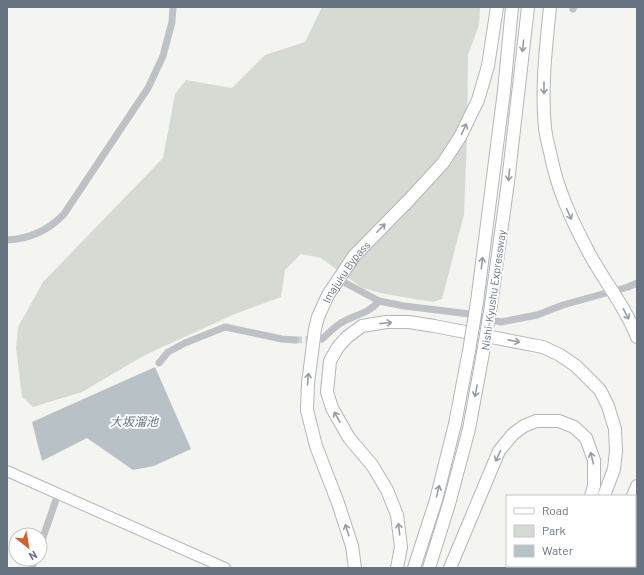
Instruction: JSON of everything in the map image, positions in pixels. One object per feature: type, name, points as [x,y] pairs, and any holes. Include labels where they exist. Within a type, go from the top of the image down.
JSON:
[{"type":"highway","name":"Imajuku Bypass","points":[[356,568],[352,546],[338,503],[316,446],[307,410],[308,383],[318,316],[328,295],[354,256],[443,163],[460,137],[478,100],[488,66],[496,7]]},
{"type":"highway","name":"Nishi-Kyushu Expressway","points":[[414,568],[436,500],[453,432],[469,351],[477,302],[504,91],[512,7]]},
{"type":"highway","name":"Nishi-Kyushu Expressway","points":[[429,568],[449,504],[469,429],[484,353],[508,182],[528,7]]},
{"type":"highway","points":[[550,7],[544,77],[544,113],[545,130],[555,175],[564,203],[576,228],[598,270],[613,291],[637,337]]},
{"type":"highway","points":[[397,568],[401,547],[397,515],[387,490],[372,465],[349,438],[332,408],[327,392],[330,362],[338,347],[348,336],[362,326],[394,322],[409,322],[434,326],[543,347],[560,355],[576,366],[600,390],[608,406],[615,429],[616,451],[614,469],[604,495]]},
{"type":"highway","points":[[450,568],[500,451],[513,434],[524,426],[536,420],[559,421],[574,427],[586,438],[594,460],[594,486],[591,495]]},
{"type":"street","points":[[7,240],[17,240],[38,234],[56,223],[64,214],[148,88],[164,56],[173,7]]},
{"type":"street","points":[[338,279],[379,301],[404,306],[470,314],[501,322],[537,315],[563,305],[628,287],[637,283]]},
{"type":"street","points":[[322,339],[341,323],[364,313],[375,306],[379,301]]},
{"type":"street","points":[[159,363],[168,352],[185,343],[225,327],[282,339],[295,340]]},
{"type":"street","points":[[7,471],[225,568]]},
{"type":"street","points":[[47,527],[58,494]]},
{"type":"green space","points":[[322,7],[480,7],[479,25],[468,55],[464,215],[442,299],[433,302],[385,294],[362,288],[321,258],[301,254],[285,270],[281,297],[235,314],[145,355],[82,392],[33,407],[22,397],[16,348],[18,327],[43,282],[163,158],[175,94],[186,80],[232,88],[265,55],[305,42]]},
{"type":"water","name":"大坂溜池","points":[[155,367],[191,449],[154,466],[133,470],[87,438],[42,461],[32,422]]},
{"type":"tunnel","points":[[295,340],[315,339]]}]
